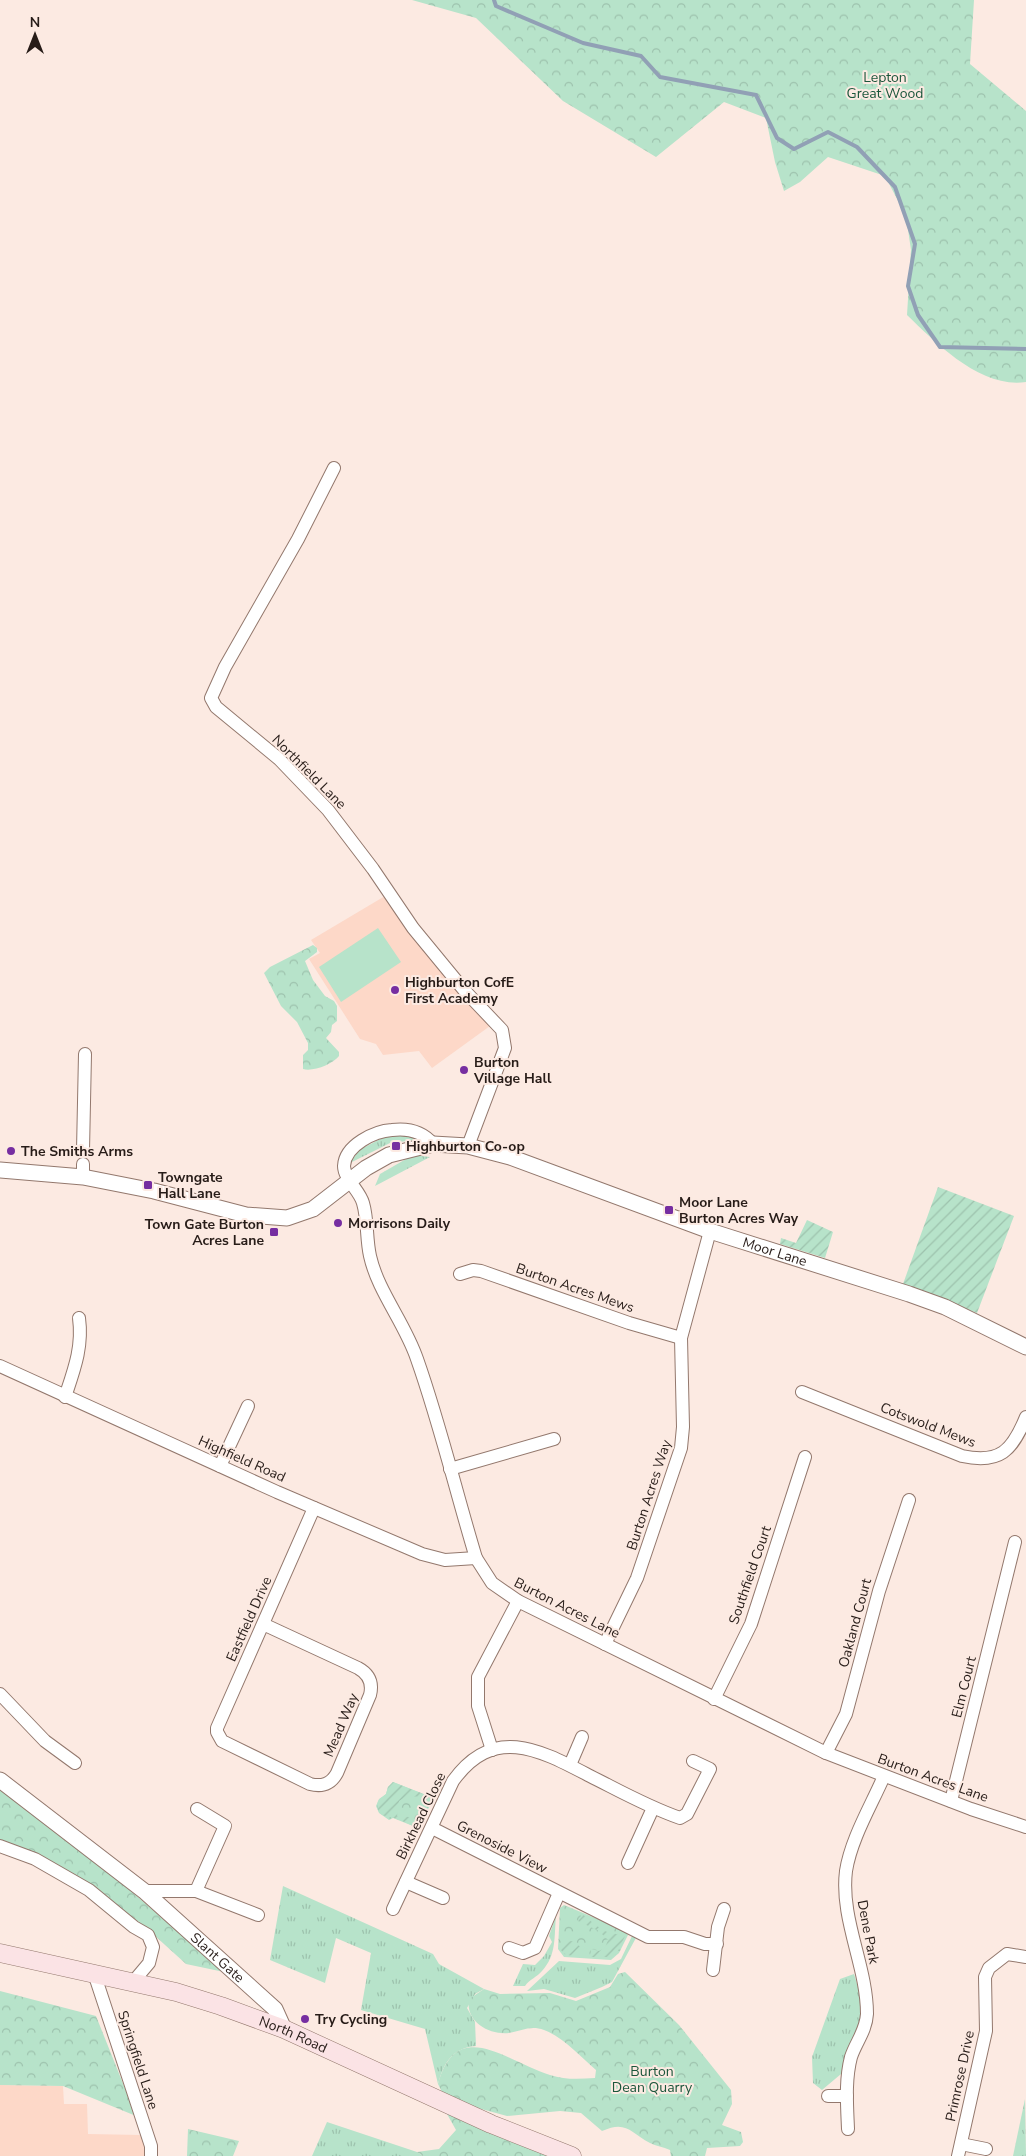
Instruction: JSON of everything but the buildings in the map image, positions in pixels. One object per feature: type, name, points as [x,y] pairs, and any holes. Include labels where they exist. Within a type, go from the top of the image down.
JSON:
[{"type":"main road","name":"North Road","points":[[0,1953],[15,1958],[133,1982],[222,2006],[284,2029],[491,2124],[572,2156]]},
{"type":"street","name":"Northfield Lane","points":[[334,468],[298,539],[225,667],[211,698],[216,707],[279,759],[328,810],[373,869],[413,928],[464,990],[502,1030],[505,1048],[468,1146]]},
{"type":"street","points":[[83,1150],[84,1054]]},
{"type":"street","name":"Moor Lane","points":[[433,1144],[420,1133],[408,1130],[377,1133],[357,1145],[346,1159],[344,1166],[350,1180],[389,1155],[433,1144],[468,1146],[510,1157],[710,1231],[909,1294],[945,1308],[1026,1347]]},
{"type":"street","points":[[0,1170],[83,1171],[246,1215],[273,1218],[287,1218],[313,1209],[350,1180]]},
{"type":"street","name":"Burton Acres Lane","points":[[350,1180],[363,1202],[370,1256],[376,1276],[416,1357],[476,1558],[492,1583],[518,1601],[714,1699],[826,1752],[950,1801],[1026,1827]]},
{"type":"street","name":"Burton Acres Way","points":[[605,1644],[638,1578],[681,1448],[683,1427],[681,1338],[710,1231]]},
{"type":"street","name":"Burton Acres Mews","points":[[460,1274],[473,1270],[481,1271],[629,1323],[681,1338]]},
{"type":"street","points":[[65,1397],[79,1357],[81,1335],[79,1318]]},
{"type":"street","name":"Highfield Road","points":[[0,1366],[314,1508],[433,1558],[445,1560],[476,1558]]},
{"type":"street","name":"Cotswold Mews","points":[[802,1392],[962,1456],[979,1460],[994,1458],[1009,1449],[1018,1436],[1026,1417]]},
{"type":"street","points":[[220,1466],[248,1406]]},
{"type":"street","points":[[450,1469],[554,1439]]},
{"type":"street","name":"Southfield Court","points":[[714,1699],[751,1624],[805,1457]]},
{"type":"street","name":"Oakland Court","points":[[826,1752],[846,1714],[879,1591],[909,1500]]},
{"type":"street","name":"Eastfield Drive","points":[[222,1741],[218,1737],[217,1728],[314,1508]]},
{"type":"street","name":"Elm Court","points":[[950,1801],[1010,1581],[1015,1542]]},
{"type":"street","points":[[492,1750],[478,1706],[478,1677],[518,1601]]},
{"type":"street","name":"Mead Way","points":[[222,1741],[310,1784],[323,1785],[338,1773],[370,1696],[371,1682],[364,1671],[264,1624]]},
{"type":"street","points":[[0,1694],[45,1741],[75,1764]]},
{"type":"street","points":[[570,1765],[582,1737]]},
{"type":"street","name":"Birkhead Close","points":[[393,1909],[448,1790],[459,1773],[474,1759],[492,1750],[525,1747],[547,1753],[653,1808],[680,1818],[687,1814],[710,1769],[693,1761]]},
{"type":"street","name":"Dene Park","points":[[848,2129],[847,2073],[852,2054],[864,2032],[867,2016],[866,1998],[846,1892],[846,1870],[856,1838],[884,1776]]},
{"type":"street","name":"Slant Gate","points":[[0,1780],[144,1891],[275,2009],[284,2029]]},
{"type":"street","points":[[628,1863],[653,1808]]},
{"type":"street","points":[[196,1891],[225,1826],[197,1809]]},
{"type":"street","name":"Grenoside View","points":[[432,1828],[648,1936],[684,1937],[705,1944],[717,1944]]},
{"type":"street","points":[[0,1846],[35,1859],[89,1890],[134,1927],[148,1935],[153,1947],[149,1964],[133,1982]]},
{"type":"street","name":"Birkhead Close","points":[[406,1882],[443,1898]]},
{"type":"street","points":[[144,1891],[196,1891],[258,1915]]},
{"type":"street","points":[[509,1948],[523,1952],[536,1948],[559,1893]]},
{"type":"street","points":[[714,1970],[718,1927],[724,1909]]},
{"type":"street","name":"Primrose Drive","points":[[986,2149],[960,2150],[986,2031],[985,1977],[989,1968],[1007,1954],[1026,1957]]},
{"type":"street","name":"Springfield Lane","points":[[94,1973],[151,2146],[150,2156]]},
{"type":"street","points":[[828,2096],[847,2096]]},
{"type":"shaded area","name":"Highburton CofE First Academy","points":[[385,896],[490,1026],[432,1068],[419,1051],[383,1055],[376,1044],[360,1039],[309,959],[320,953],[311,940]]},
{"type":"shaded area","points":[[0,2085],[63,2086],[64,2104],[87,2104],[88,2134],[141,2135],[148,2156],[0,2156]]},
{"type":"green space","name":"Lepton Great Wood","points":[[412,0],[974,0],[970,64],[1026,111],[1026,382],[1009,382],[992,378],[960,362],[907,315],[911,250],[906,216],[885,176],[828,157],[800,182],[784,191],[775,162],[766,118],[724,102],[656,157],[563,101],[476,18]]},
{"type":"green space","points":[[378,928],[401,962],[341,1002],[319,967]]},
{"type":"green space","points":[[313,945],[317,948],[317,952],[305,961],[313,980],[325,996],[334,1001],[337,1006],[337,1021],[332,1025],[331,1032],[326,1038],[339,1052],[339,1056],[322,1067],[307,1070],[303,1069],[303,1055],[308,1050],[308,1043],[297,1022],[281,1006],[264,973],[270,967]]},
{"type":"green space","points":[[392,1133],[425,1139],[390,1143],[350,1163],[359,1150]]},
{"type":"green space","points":[[413,1155],[430,1157],[375,1186],[380,1174]]},
{"type":"green space","points":[[938,1187],[1014,1216],[977,1313],[903,1284]]},
{"type":"green space","points":[[807,1220],[833,1232],[825,1258],[780,1244],[781,1238],[796,1243]]},
{"type":"green space","points":[[393,1782],[434,1798],[418,1828],[393,1818],[389,1820],[379,1813],[376,1806],[379,1799],[386,1794],[388,1787]]},
{"type":"green space","points":[[393,1782],[433,1798],[431,1803],[412,1796],[399,1801],[397,1816],[409,1817],[418,1825],[418,1828],[379,1812],[378,1801],[386,1794],[388,1787]]},
{"type":"green space","points":[[0,1785],[115,1877],[224,1972],[186,1964],[143,1925],[70,1872],[0,1841]]},
{"type":"green space","points":[[283,1886],[433,1954],[439,1964],[484,1989],[475,1994],[467,2008],[475,2022],[476,2046],[468,2047],[455,2053],[443,2069],[438,2084],[425,2029],[361,2010],[371,1953],[336,1938],[325,1983],[270,1960]]},
{"type":"green space","points":[[564,1905],[624,1930],[628,1935],[619,1953],[611,1960],[564,1957],[558,1949],[560,1908]]},
{"type":"green space","points":[[582,1914],[606,1931],[616,1934],[622,1933],[625,1936],[617,1953],[612,1957],[590,1957],[591,1949],[599,1951],[605,1948],[608,1940],[599,1931],[578,1921]]},
{"type":"green space","points":[[556,1916],[554,1945],[547,1965],[525,1986],[513,1986],[523,1964],[535,1965],[544,1956],[552,1942],[549,1936]]},
{"type":"green space","points":[[632,1936],[637,1936],[612,1982],[575,1998],[544,1989],[527,1991],[559,1961],[610,1965],[621,1959]]},
{"type":"green space","points":[[573,1941],[583,1949],[579,1955],[566,1954],[560,1948],[561,1942]]},
{"type":"green space","name":"Burton Dean Quarry","points":[[625,1972],[679,2025],[731,2090],[732,2104],[722,2125],[741,2132],[743,2142],[740,2146],[707,2148],[705,2156],[671,2156],[670,2150],[650,2143],[628,2129],[617,2127],[602,2131],[581,2113],[560,2111],[507,2116],[474,2107],[442,2092],[438,2084],[447,2063],[457,2052],[470,2047],[501,2054],[556,2077],[572,2079],[595,2078],[596,2070],[551,2033],[534,2028],[509,2033],[493,2032],[486,2029],[474,2020],[469,2007],[469,1999],[484,1989],[500,1994],[550,1993],[576,2001],[610,1987],[618,1974]]},
{"type":"green space","points":[[854,1974],[861,1997],[863,2019],[858,2033],[846,2053],[841,2074],[822,2090],[813,2083],[812,2057],[840,1979]]},
{"type":"green space","points":[[0,1991],[96,2016],[136,2116],[63,2086],[0,2085]]},
{"type":"green space","points":[[1025,2099],[1026,2156],[1013,2156]]},
{"type":"green space","points":[[447,2114],[555,2156],[423,2156],[417,2152],[439,2149],[456,2130]]},
{"type":"green space","points":[[327,2122],[417,2152],[423,2156],[312,2156]]},
{"type":"green space","points":[[188,2129],[239,2141],[233,2156],[187,2156]]},
{"type":"waterway","points":[[494,0],[496,6],[583,43],[641,56],[660,77],[756,95],[777,138],[794,149],[828,132],[857,147],[895,187],[915,244],[908,286],[918,315],[940,347],[1026,349]]},
{"type":"place","name":"Highburton CofE First Academy","points":[[395,990]]},
{"type":"place","name":"Burton Village Hall","points":[[464,1070]]},
{"type":"place","name":"Highburton Co-op","points":[[396,1146]]},
{"type":"place","name":"The Smiths Arms","points":[[11,1151]]},
{"type":"place","name":"Towngate Hall Lane","points":[[148,1185]]},
{"type":"place","name":"Moor Lane Burton Acres Way","points":[[669,1210]]},
{"type":"place","name":"Morrisons Daily","points":[[338,1223]]},
{"type":"place","name":"Town Gate Burton Acres Lane","points":[[274,1232]]},
{"type":"place","name":"Try Cycling","points":[[305,2019]]}]
